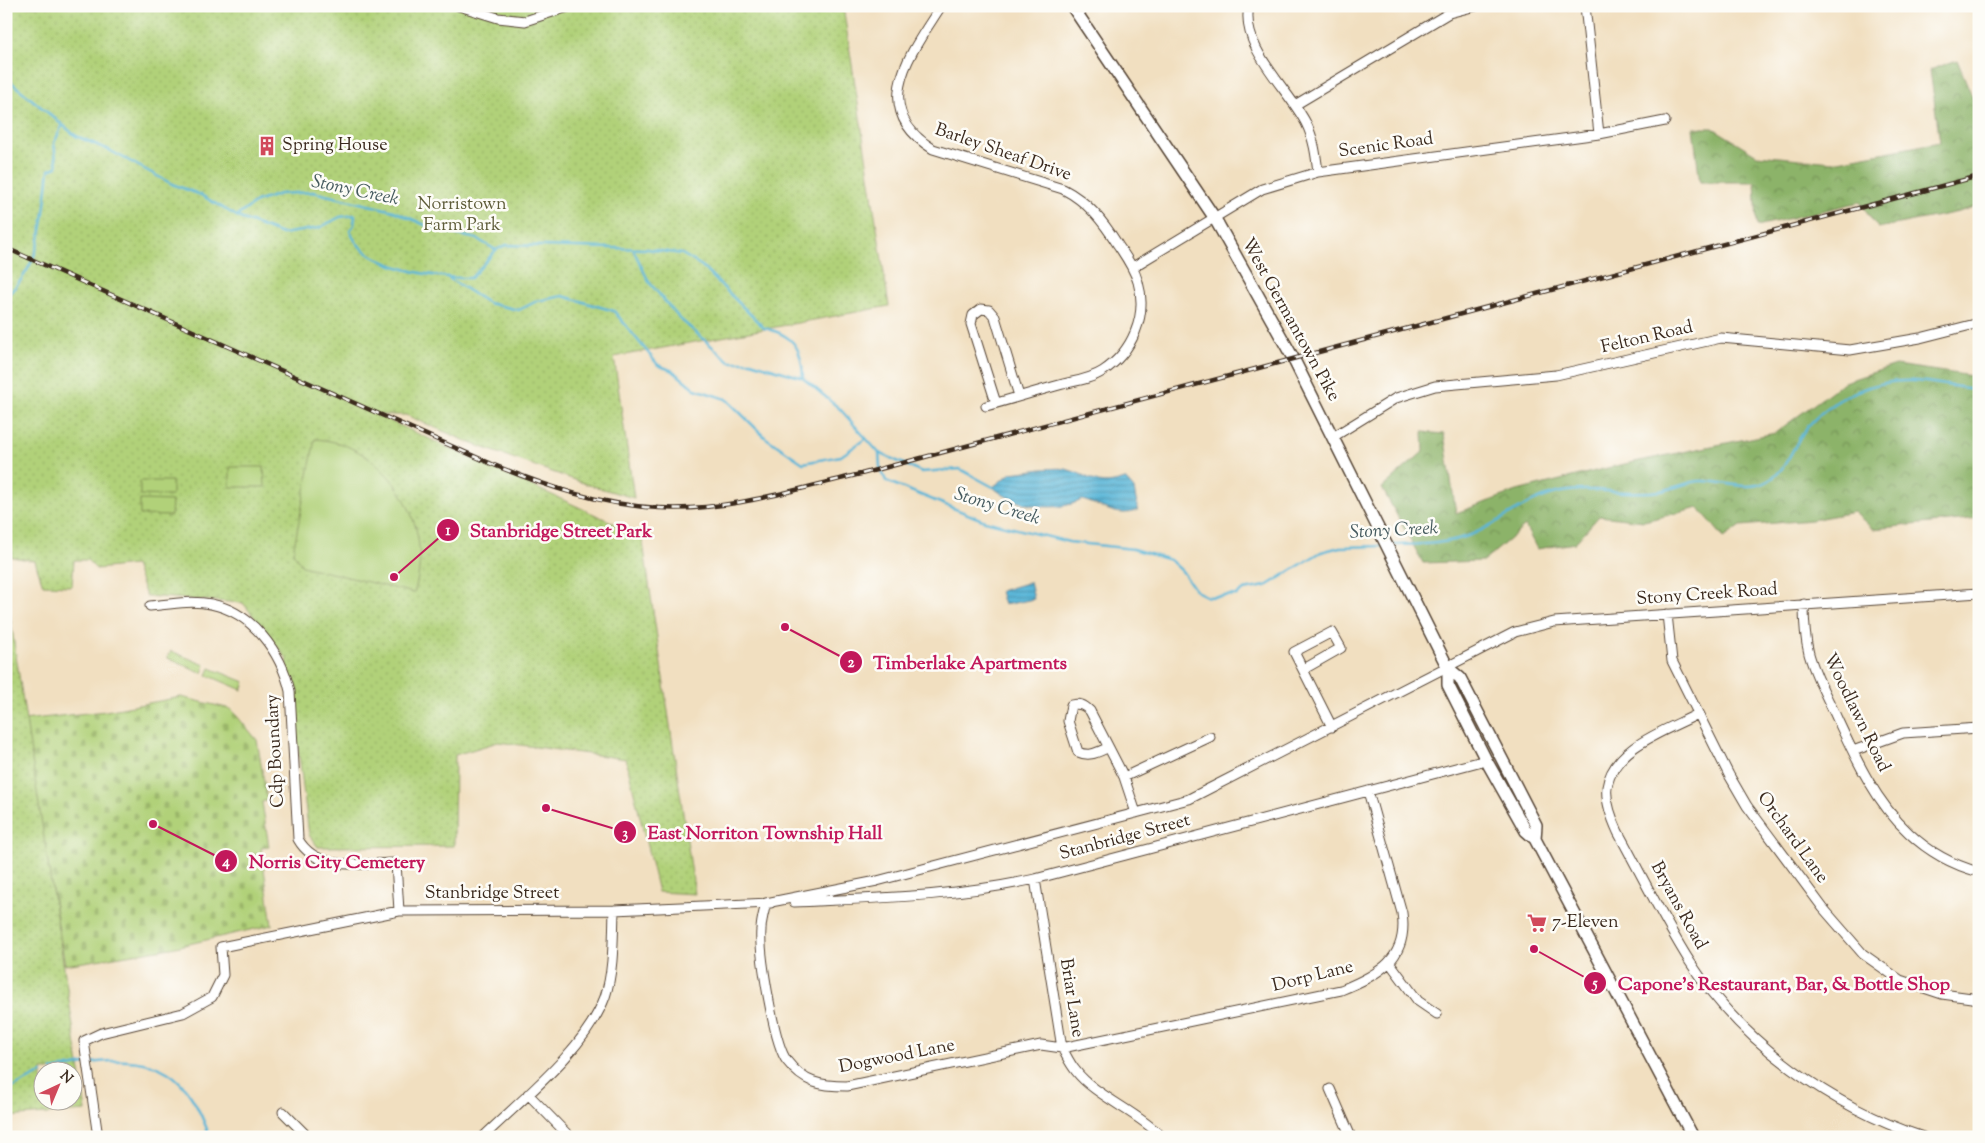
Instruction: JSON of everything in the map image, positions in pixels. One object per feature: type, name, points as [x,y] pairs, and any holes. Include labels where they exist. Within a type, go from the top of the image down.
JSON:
[{"type":"main road","name":"West Germantown Pike","points":[[1072,6],[1214,217],[1293,358],[1448,668],[1460,678],[1533,819],[1536,825],[1535,839]]},
{"type":"main road","name":"West Germantown Pike","points":[[1448,668],[1448,685],[1486,760],[1526,831],[1535,839],[1693,1137]]},
{"type":"street","points":[[459,6],[498,18],[525,21],[571,6]]},
{"type":"street","name":"Barley Sheaf Drive","points":[[941,6],[900,77],[899,96],[904,118],[923,143],[933,149],[1071,193],[1098,215],[1133,267],[1140,288],[1139,319],[1131,342],[1111,365],[1093,376],[986,406]]},
{"type":"street","points":[[1249,6],[1249,29],[1253,45],[1296,105],[1307,125],[1315,148],[1318,172]]},
{"type":"street","points":[[1296,105],[1450,13],[1476,6]]},
{"type":"street","points":[[1585,6],[1599,134]]},
{"type":"street","name":"Scenic Road","points":[[1133,267],[1262,189],[1318,172],[1599,134],[1665,121]]},
{"type":"street","points":[[996,403],[970,324],[973,315],[981,309],[989,310],[995,317],[1019,396]]},
{"type":"street","name":"Felton Road","points":[[1333,437],[1396,398],[1435,386],[1556,376],[1721,338],[1850,350],[1920,338],[1979,323]]},
{"type":"street","name":"Stony Creek Road","points":[[1448,668],[1515,632],[1554,622],[1979,593]]},
{"type":"street","name":"Cdp Boundary","points":[[150,606],[194,602],[212,604],[236,614],[264,637],[284,670],[290,691],[298,839],[312,857],[326,862],[396,863],[399,911]]},
{"type":"street","name":"Woodlawn Road","points":[[1804,604],[1809,653],[1818,679],[1852,751],[1890,812],[1909,833],[1951,863],[1979,872]]},
{"type":"street","name":"Orchard Lane","points":[[1666,614],[1672,661],[1698,714],[1747,806],[1798,876],[1863,954],[1900,980],[1942,994],[1979,999]]},
{"type":"street","points":[[1304,669],[1341,648],[1332,632],[1294,652],[1332,727]]},
{"type":"street","name":"Stanbridge Street","points":[[766,903],[877,880],[1189,798],[1448,668]]},
{"type":"street","points":[[1107,748],[1093,755],[1085,755],[1078,752],[1068,720],[1068,712],[1071,705],[1084,706],[1090,712],[1107,748],[1124,777],[1136,813]]},
{"type":"street","name":"Bryans Road","points":[[1698,714],[1632,749],[1612,773],[1607,787],[1608,800],[1611,816],[1618,832],[1691,963],[1717,997],[1746,1028],[1783,1062],[1842,1102],[1864,1115],[1923,1137]]},
{"type":"street","points":[[1852,751],[1903,733],[1979,728]]},
{"type":"street","points":[[1124,777],[1210,737]]},
{"type":"street","name":"Stanbridge Street","points":[[98,1137],[84,1041],[101,1033],[183,1013],[212,997],[223,975],[221,947],[399,911],[614,910],[941,895],[990,889],[1035,879],[1486,760]]},
{"type":"street","points":[[1368,791],[1405,930],[1390,963],[1418,1001],[1437,1014]]},
{"type":"street","name":"Briar Lane","points":[[1035,879],[1062,1048],[1076,1072],[1131,1111],[1162,1137]]},
{"type":"street","name":"Dogwood Lane","points":[[766,903],[761,930],[763,957],[779,1045],[785,1059],[808,1080],[824,1086],[847,1086],[1041,1045],[1062,1048]]},
{"type":"street","points":[[483,1137],[564,1058],[597,1015],[605,996],[609,978],[614,910]]},
{"type":"street","name":"Dorp Lane","points":[[1062,1048],[1342,990],[1379,973],[1390,963]]},
{"type":"street","points":[[1330,1090],[1351,1137]]},
{"type":"street","points":[[528,1094],[570,1137]]},
{"type":"street","points":[[283,1112],[308,1137]]},
{"type":"green space","name":"Norristown Farm Park","points":[[6,6],[843,6],[889,306],[614,357],[634,498],[589,485],[473,444],[406,415],[377,415],[642,536],[695,894],[658,892],[626,759],[498,742],[455,755],[454,846],[318,847],[309,835],[287,659],[243,603],[146,596],[135,565],[96,569],[87,560],[74,560],[72,586],[43,585],[35,561],[6,556]]},
{"type":"green space","points":[[1957,60],[1979,109],[1979,205],[1959,212],[1878,228],[1860,202],[1757,226],[1755,182],[1700,182],[1693,128],[1713,128],[1757,155],[1833,162],[1940,142],[1930,70]]},
{"type":"green space","points":[[1896,365],[1979,377],[1979,518],[1873,529],[1854,512],[1811,520],[1741,526],[1724,538],[1699,508],[1644,521],[1599,516],[1575,543],[1537,549],[1525,526],[1484,561],[1423,563],[1382,488],[1424,451],[1423,432],[1444,434],[1456,513],[1517,491],[1615,466],[1775,433],[1844,382]]},
{"type":"green space","points":[[315,439],[345,445],[368,458],[384,472],[398,489],[416,528],[419,571],[414,593],[302,566],[293,552]]},
{"type":"green space","points":[[230,467],[264,467],[265,487],[230,487]]},
{"type":"green space","points":[[140,481],[172,481],[172,496],[140,495]]},
{"type":"green space","points":[[140,500],[172,501],[171,516],[140,515]]},
{"type":"green space","points":[[6,590],[78,1060],[32,1060],[32,1110],[82,1110],[82,1085],[86,1111],[6,1117]]},
{"type":"green space","points":[[171,651],[205,665],[202,673],[167,658]]},
{"type":"green space","points":[[210,668],[245,682],[242,690],[207,675]]},
{"type":"green space","points":[[181,697],[231,709],[257,740],[267,800],[262,802],[269,847],[261,848],[272,925],[171,948],[65,965],[23,720],[106,711]]},
{"type":"water","points":[[1042,469],[1066,469],[1095,481],[1107,483],[1125,479],[1134,489],[1138,510],[1123,513],[1116,512],[1082,500],[1060,506],[1036,506],[1012,499],[993,487],[1011,473]]},
{"type":"water","points":[[1030,582],[1034,599],[1004,605],[1000,591]]},
{"type":"waterway","name":"Stony Creek","points":[[6,78],[76,136],[109,150],[172,184],[201,195],[240,218],[282,234],[319,228],[340,217],[355,215],[354,225],[350,230],[357,243],[368,253],[384,262],[421,273],[471,278],[496,250],[506,245],[647,249],[682,254],[702,266],[764,328],[783,335],[794,344],[801,359],[803,378],[840,409],[879,453],[880,467],[886,481],[985,521],[1069,542],[1133,549],[1170,560],[1182,571],[1196,591],[1208,597],[1237,595],[1244,590],[1266,586],[1321,552],[1340,547],[1383,546]]},
{"type":"waterway","points":[[6,296],[19,283],[35,254],[43,222],[49,170],[57,167],[54,143],[62,126]]},
{"type":"waterway","name":"Stony Creek","points":[[237,216],[256,202],[280,194],[313,192],[394,211],[434,229],[477,239],[496,250]]},
{"type":"waterway","name":"Stony Creek","points":[[633,249],[649,282],[679,318],[730,362],[751,362],[803,378]]},
{"type":"waterway","name":"Stony Creek","points":[[447,277],[488,303],[519,310],[537,301],[563,296],[614,311],[658,365],[673,371],[695,389],[726,399],[766,438],[803,463],[841,456],[865,439]]},
{"type":"waterway","name":"Stony Creek","points":[[1391,545],[1432,543],[1463,538],[1484,529],[1538,499],[1574,490],[1648,492],[1665,490],[1700,481],[1741,486],[1757,485],[1772,479],[1778,473],[1788,460],[1800,437],[1816,418],[1840,399],[1854,392],[1884,383],[1900,381],[1915,381],[1979,389]]},
{"type":"waterway","name":"Stony Creek","points":[[879,453],[922,472],[960,469],[993,487]]},
{"type":"waterway","points":[[90,1063],[135,1062],[153,1065],[168,1072],[191,1097],[210,1137]]},
{"type":"waterway","points":[[6,1091],[32,1078]]},
{"type":"railway","points":[[6,248],[514,473],[575,494],[596,499],[637,506],[685,508],[736,503],[861,474],[1979,176]]},
{"type":"place","name":"Spring House","points":[[267,146]]},
{"type":"place","name":"Stanbridge Street Park","points":[[394,577]]},
{"type":"place","name":"Timberlake Apartments","points":[[785,627]]},
{"type":"place","name":"East Norriton Township Hall","points":[[546,808]]},
{"type":"place","name":"Norris City Cemetery","points":[[153,824]]},
{"type":"place","name":"7-Eleven","points":[[1537,923]]},
{"type":"place","name":"Capone's Restaurant, Bar, & Bottle Shop","points":[[1534,949]]}]
